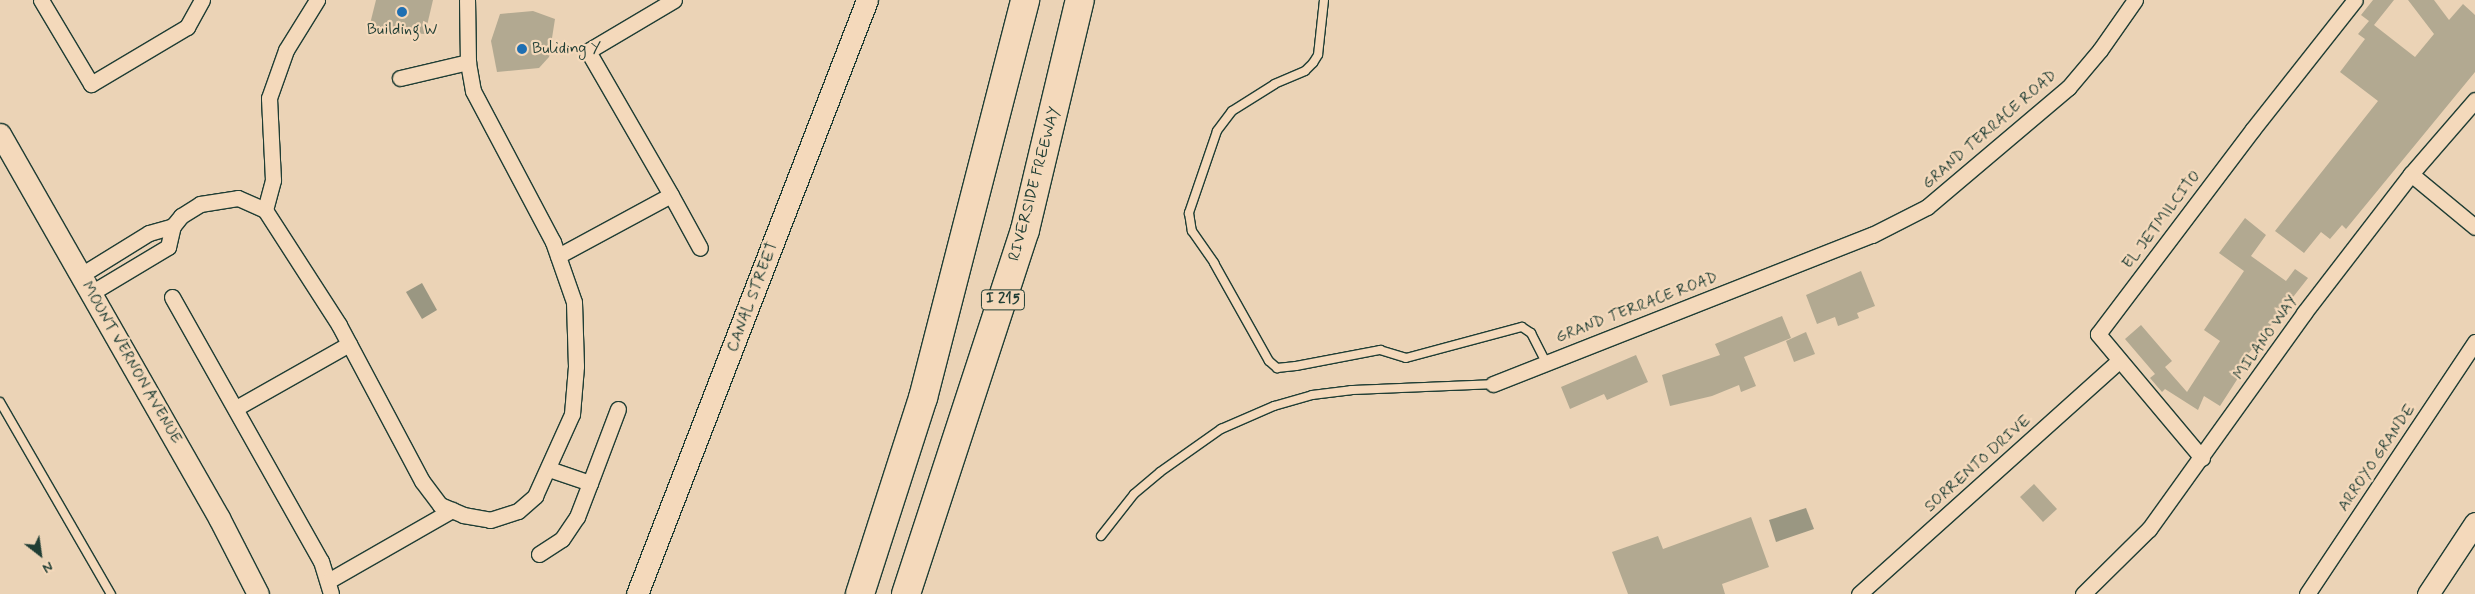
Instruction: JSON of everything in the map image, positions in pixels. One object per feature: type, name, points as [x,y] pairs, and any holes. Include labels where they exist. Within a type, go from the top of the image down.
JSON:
[{"type":"highway","points":[[860,594],[924,398],[1025,0]]},
{"type":"highway","name":"RIVERSIDE FREEWAY","points":[[906,594],[1025,230],[1080,0]]},
{"type":"street","points":[[41,0],[91,84],[187,27],[202,0]]},
{"type":"street","points":[[265,210],[273,180],[269,98],[286,50],[317,0]]},
{"type":"street","points":[[86,284],[168,247],[173,226],[181,216],[200,204],[238,198],[265,210],[350,344],[422,481],[440,505],[490,520],[518,511],[535,496],[549,469],[572,414],[576,366],[574,302],[558,256],[473,91],[468,62],[467,0]]},
{"type":"street","points":[[674,0],[588,51],[700,248]]},
{"type":"street","name":"CANAL STREET","points":[[637,594],[867,0]]},
{"type":"street","name":"GRAND TERRACE ROAD","points":[[1493,384],[1872,235],[1927,206],[2068,88],[2100,50],[2135,0]]},
{"type":"street","name":"EL JETMILCITO","points":[[2202,458],[2098,334],[2253,129],[2355,0]]},
{"type":"street","points":[[400,78],[468,62]]},
{"type":"street","name":"MILANO WAY","points":[[2083,594],[2149,529],[2202,458],[2304,313],[2411,174],[2475,100]]},
{"type":"street","name":"MOUNT VERNON AVENUE","points":[[0,134],[219,518],[258,594]]},
{"type":"street","points":[[2411,174],[2475,227]]},
{"type":"street","points":[[558,256],[670,195]]},
{"type":"street","points":[[86,284],[150,233],[173,226]]},
{"type":"street","points":[[172,297],[321,561],[330,587],[452,510]]},
{"type":"street","name":"ARROYO GRANDE","points":[[2308,594],[2475,342]]},
{"type":"street","points":[[236,408],[350,344]]},
{"type":"street","name":"SORRENTO DRIVE","points":[[1859,594],[2120,361]]},
{"type":"street","points":[[539,554],[562,539],[577,517],[618,409]]},
{"type":"street","points":[[549,469],[590,483]]},
{"type":"street","points":[[2428,594],[2475,523]]},
{"type":"lane","points":[[1324,0],[1318,55],[1313,63],[1305,71],[1275,84],[1232,111],[1217,130],[1189,213],[1192,231],[1214,263],[1269,361],[1277,368],[1380,350],[1406,358],[1522,327],[1531,333],[1546,363]]},
{"type":"lane","name":"GRAND TERRACE ROAD","points":[[1101,536],[1134,494],[1160,472],[1221,429],[1274,406],[1312,395],[1351,390],[1493,384]]},
{"type":"lane","points":[[0,402],[111,594]]},
{"type":"shaded area","points":[[422,283],[437,310],[422,319],[406,292]]},
{"type":"shaded area","points":[[1806,508],[1814,529],[1776,542],[1769,520]]},
{"type":"building","name":"Building W","points":[[376,0],[433,0],[425,34],[397,32],[370,24]]},
{"type":"building","points":[[2373,0],[2394,0],[2374,25],[2415,57],[2434,34],[2408,0],[2434,0],[2449,20],[2463,4],[2475,15],[2475,72],[2346,229],[2342,225],[2330,239],[2321,232],[2304,253],[2275,231],[2378,101],[2340,72],[2365,39],[2358,34],[2369,21],[2361,15]]},
{"type":"building","name":"Buliding Y","points":[[533,11],[555,19],[549,57],[539,68],[497,72],[491,41],[500,14]]},
{"type":"building","points":[[2245,218],[2266,235],[2251,256],[2286,281],[2295,269],[2308,278],[2245,358],[2249,361],[2220,406],[2204,396],[2198,410],[2165,389],[2162,392],[2150,378],[2155,374],[2125,339],[2141,325],[2172,361],[2165,367],[2187,392],[2220,341],[2204,330],[2244,271],[2219,253]]},
{"type":"building","points":[[1861,271],[1875,306],[1857,313],[1859,318],[1838,326],[1835,317],[1817,324],[1806,295]]},
{"type":"building","points":[[1782,316],[1791,338],[1744,357],[1756,386],[1741,392],[1739,385],[1712,396],[1670,406],[1662,375],[1720,355],[1715,344]]},
{"type":"building","points":[[1806,332],[1815,354],[1794,362],[1786,341]]},
{"type":"building","points":[[1636,355],[1648,382],[1607,400],[1604,394],[1570,409],[1561,387]]},
{"type":"building","points":[[2034,484],[2057,509],[2043,522],[2020,497]]},
{"type":"building","points":[[1751,517],[1769,567],[1722,584],[1725,594],[1628,594],[1612,552],[1658,536],[1663,549]]},
{"type":"place","name":"Building W","points":[[402,12]]},
{"type":"place","name":"Buliding Y","points":[[522,49]]}]
